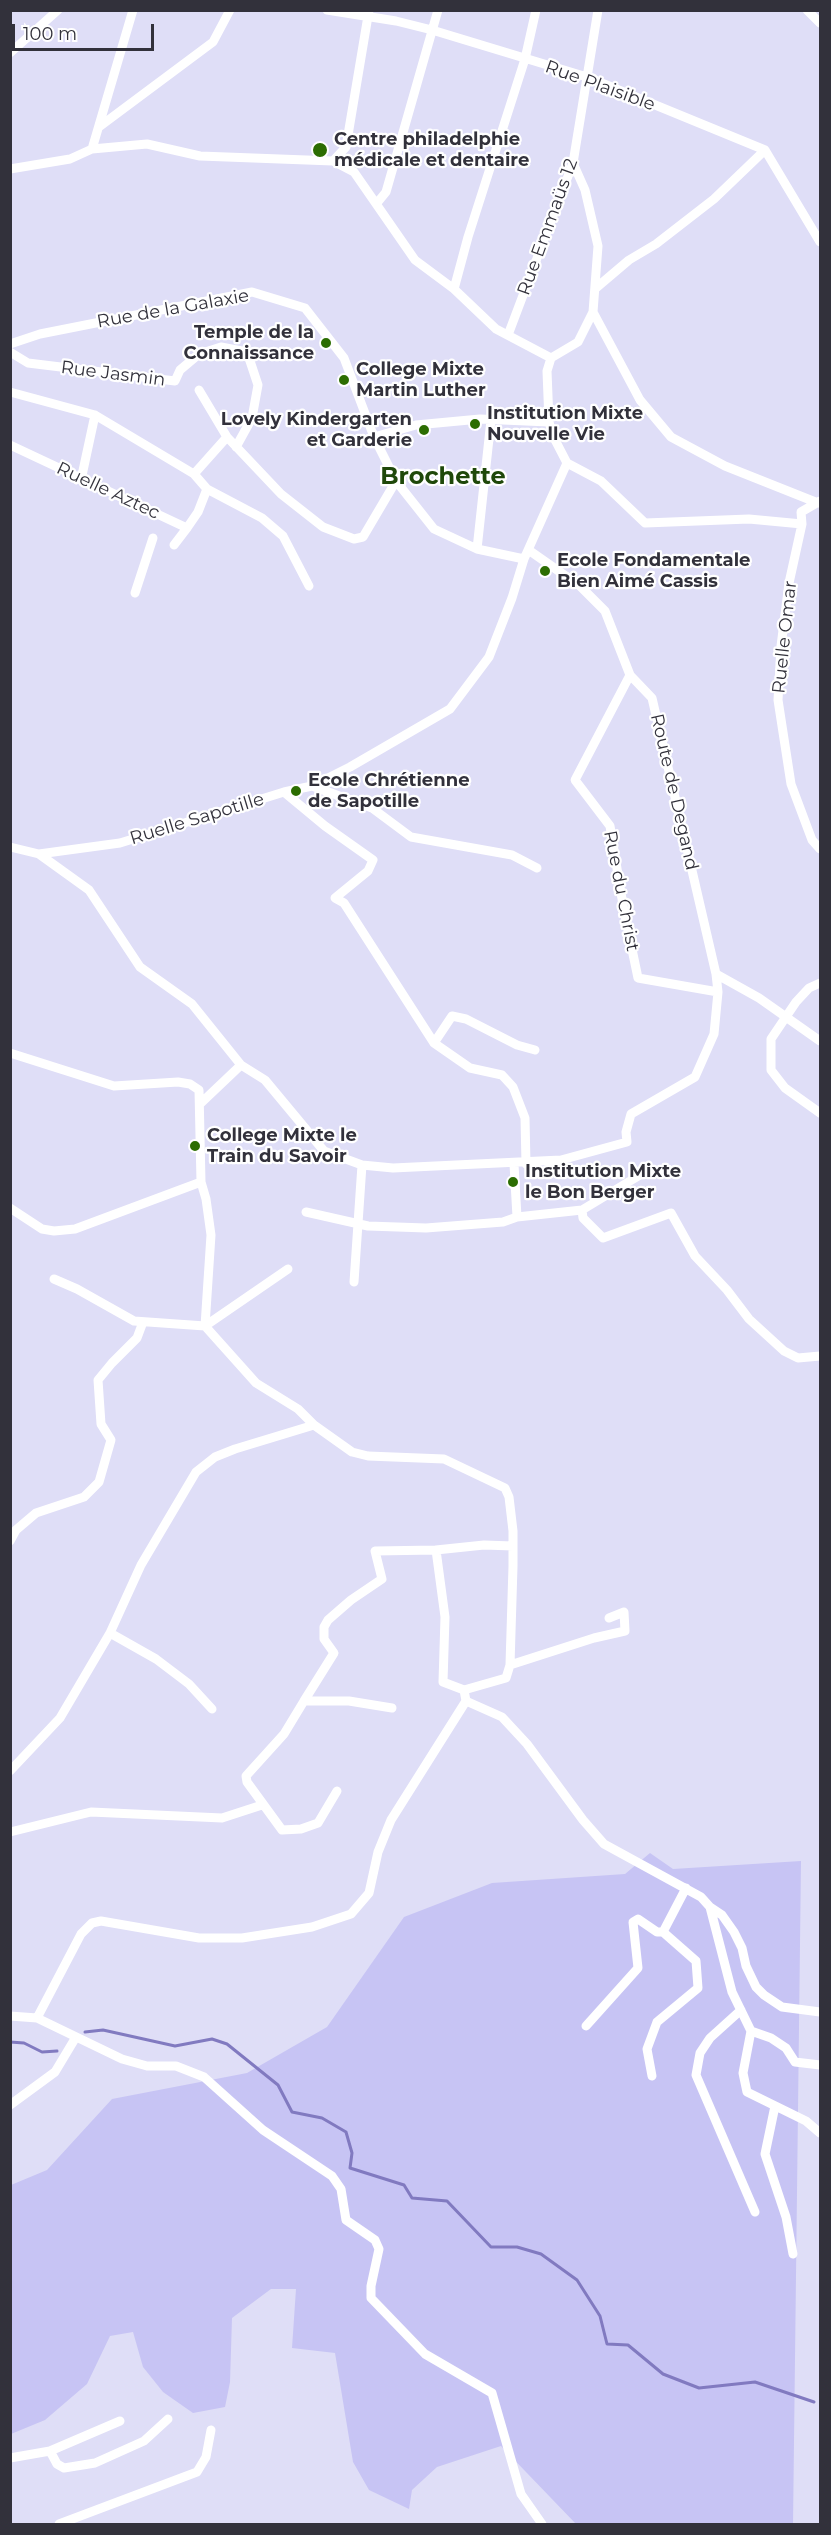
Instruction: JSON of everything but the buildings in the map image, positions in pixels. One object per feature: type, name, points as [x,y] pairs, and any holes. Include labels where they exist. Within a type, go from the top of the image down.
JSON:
[{"type":"street","points":[[10,53],[58,10]]},
{"type":"street","points":[[92,149],[133,10]]},
{"type":"street","points":[[99,127],[213,42],[230,10]]},
{"type":"street","name":"Rue Plaisible","points":[[327,10],[369,14],[432,30],[587,77],[765,150]]},
{"type":"street","points":[[377,203],[386,192],[438,10]]},
{"type":"street","points":[[454,289],[468,237],[525,59],[536,10]]},
{"type":"street","name":"Rue Emmaüs 12","points":[[507,335],[573,163],[598,10]]},
{"type":"street","points":[[807,10],[820,23]]},
{"type":"street","points":[[333,161],[346,147],[369,14]]},
{"type":"street","points":[[10,169],[70,159],[92,149],[147,144],[200,156],[333,161],[354,172],[415,260],[454,289],[496,329],[551,358]]},
{"type":"street","points":[[596,288],[629,260],[656,244],[714,199],[765,150],[820,242]]},
{"type":"street","points":[[573,163],[585,190],[598,246],[593,312],[578,342],[551,358],[547,371],[549,422],[553,436],[567,463],[601,481],[645,523],[749,519],[802,524]]},
{"type":"street","name":"Rue de la Galaxie","points":[[10,344],[40,334],[252,292],[304,308],[345,358],[374,437],[396,481],[434,529],[477,549],[527,555]]},
{"type":"street","points":[[593,312],[640,400],[670,437],[725,466],[819,502]]},
{"type":"street","name":"Rue Jasmin","points":[[10,352],[28,363],[175,381],[180,370],[199,354],[221,347],[248,352],[258,385],[252,418],[237,447]]},
{"type":"street","points":[[200,390],[227,437],[281,494],[323,527],[354,539],[363,537],[396,481]]},
{"type":"street","points":[[10,392],[95,415],[194,474],[207,489],[262,518],[283,536],[309,586]]},
{"type":"street","points":[[81,480],[95,415]]},
{"type":"street","points":[[374,437],[416,425],[491,420],[549,422]]},
{"type":"street","points":[[477,549],[491,420]]},
{"type":"street","points":[[194,474],[227,437]]},
{"type":"street","name":"Ruelle Aztec","points":[[10,445],[187,528]]},
{"type":"street","name":"Ruelle Sapotille","points":[[10,847],[39,854],[120,843],[284,792],[312,786],[350,767],[450,709],[489,657],[527,555],[567,463]]},
{"type":"street","points":[[174,545],[198,512],[207,489]]},
{"type":"street","name":"Ruelle Omar","points":[[819,502],[801,512],[802,524],[789,583],[778,700],[791,784],[812,840],[820,849]]},
{"type":"street","points":[[135,593],[153,538]]},
{"type":"street","name":"Route de Degand","points":[[526,1164],[561,1160],[627,1142],[626,1132],[631,1114],[695,1077],[714,1034],[718,992],[716,974],[652,698],[630,675],[605,611],[580,586],[527,555]]},
{"type":"street","name":"Rue du Christ","points":[[630,675],[575,780],[610,826],[638,978],[718,992]]},
{"type":"street","points":[[312,786],[372,808],[411,837],[512,855],[537,868]]},
{"type":"street","points":[[39,854],[89,890],[140,967],[192,1004],[241,1065],[265,1080],[324,1151],[362,1165],[393,1168],[526,1164],[525,1118],[513,1087],[502,1076],[470,1068],[434,1044],[344,903],[335,898],[368,871],[374,860],[325,826],[284,792]]},
{"type":"street","points":[[716,974],[759,998],[820,1041]]},
{"type":"street","points":[[820,983],[809,988],[785,1017],[771,1039],[771,1070],[785,1088],[820,1113]]},
{"type":"street","points":[[434,1044],[452,1016],[466,1019],[517,1045],[535,1050]]},
{"type":"street","points":[[10,1053],[114,1086],[190,1084],[199,1090],[201,1103],[198,1135],[201,1182],[211,1235],[205,1326],[256,1383],[298,1408],[314,1425],[359,1455],[444,1459],[505,1488],[509,1497],[513,1546],[510,1665],[506,1678],[464,1690],[442,1682],[445,1617],[436,1550]]},
{"type":"street","points":[[201,1103],[241,1065]]},
{"type":"street","points":[[514,1164],[517,1217]]},
{"type":"street","points":[[354,1282],[362,1165]]},
{"type":"street","points":[[306,1212],[368,1226],[426,1228],[503,1222],[517,1217],[582,1210],[640,1175],[669,1170]]},
{"type":"street","points":[[10,1208],[42,1229],[64,1230],[201,1182]]},
{"type":"street","points":[[582,1210],[583,1218],[603,1238],[671,1213],[695,1256],[727,1290],[749,1319],[784,1351],[798,1358],[820,1356]]},
{"type":"street","points":[[54,1279],[77,1289],[134,1322],[205,1326],[288,1269]]},
{"type":"street","points":[[10,1540],[16,1530],[36,1512],[84,1497],[99,1482],[111,1440],[101,1424],[98,1380],[137,1338],[143,1322]]},
{"type":"street","points":[[10,1771],[60,1718],[110,1633],[141,1565],[196,1472],[225,1453],[314,1425]]},
{"type":"street","points":[[337,1791],[318,1823],[301,1829],[282,1830],[262,1805],[247,1782],[246,1776],[284,1734],[334,1653],[324,1639],[324,1627],[328,1620],[351,1600],[382,1579],[375,1551],[436,1550],[484,1545],[513,1546]]},
{"type":"street","points":[[510,1665],[594,1638],[625,1631],[624,1612],[609,1618]]},
{"type":"street","points":[[110,1633],[156,1659],[189,1684],[212,1709]]},
{"type":"street","points":[[38,2018],[81,1934],[92,1923],[101,1921],[199,1938],[226,1938],[270,1935],[312,1927],[351,1914],[369,1893],[378,1852],[391,1820],[466,1701],[464,1690]]},
{"type":"street","points":[[304,1701],[349,1701],[392,1708]]},
{"type":"street","points":[[466,1701],[502,1717],[527,1744],[583,1820],[604,1844],[666,1880],[701,1897],[722,1915],[742,1948],[746,1966],[756,1987],[764,1995],[782,2007],[820,2012]]},
{"type":"street","points":[[10,1832],[91,1812],[222,1818],[262,1805]]},
{"type":"street","points":[[663,1932],[686,1888]]},
{"type":"street","points":[[710,1907],[732,1992],[751,2031],[742,2082],[747,2092],[806,2121],[820,2133]]},
{"type":"street","points":[[586,2026],[638,1968],[633,1922],[638,1919],[657,1932],[663,1932],[696,1961],[698,1982],[694,1992],[657,2022],[649,2038],[647,2049],[652,2076]]},
{"type":"street","points":[[741,2010],[710,2038],[700,2053],[696,2075],[755,2212]]},
{"type":"street","points":[[10,2016],[38,2018],[122,2059],[147,2066],[176,2066],[204,2077],[263,2130],[332,2176],[341,2188],[346,2220],[375,2240],[379,2248],[371,2286],[371,2298],[425,2354],[492,2392],[522,2494],[542,2524]]},
{"type":"street","points":[[751,2031],[771,2038],[786,2048],[795,2062],[820,2065]]},
{"type":"street","points":[[10,2105],[55,2072],[76,2037]]},
{"type":"street","points":[[775,2106],[765,2154],[786,2217],[793,2254]]},
{"type":"street","points":[[50,2451],[57,2464],[63,2468],[95,2463],[144,2441],[168,2420]]},
{"type":"street","points":[[10,2458],[50,2451],[120,2421]]},
{"type":"street","points":[[59,2524],[197,2472],[206,2457],[211,2430]]},
{"type":"shaded area","points":[[650,1853],[673,1869],[801,1861],[793,2524],[576,2524],[501,2446],[437,2467],[412,2490],[409,2509],[369,2490],[353,2462],[335,2353],[292,2348],[296,2289],[271,2289],[232,2318],[230,2382],[225,2407],[193,2413],[163,2392],[143,2367],[133,2332],[110,2336],[87,2384],[45,2420],[11,2434],[11,2185],[47,2170],[112,2099],[247,2073],[327,2027],[404,1917],[492,1883],[625,1874]]},
{"type":"waterway","points":[[85,2032],[103,2030],[175,2046],[212,2039],[227,2044],[278,2085],[292,2112],[322,2118],[346,2132],[352,2153],[350,2168],[404,2185],[412,2198],[447,2201],[491,2247],[517,2247],[541,2254],[577,2280],[600,2316],[607,2344],[628,2345],[663,2374],[699,2388],[755,2382],[814,2402]]},
{"type":"waterway","points":[[10,2042],[24,2043],[42,2052],[57,2051]]},
{"type":"place","name":"Centre philadelphie médicale et dentaire","points":[[320,150]]},
{"type":"place","name":"Temple de la Connaissance","points":[[326,343]]},
{"type":"place","name":"College Mixte Martin Luther","points":[[344,380]]},
{"type":"place","name":"Institution Mixte Nouvelle Vie","points":[[475,424]]},
{"type":"place","name":"Lovely Kindergarten et Garderie","points":[[424,430]]},
{"type":"place","name":"Ecole Fondamentale Bien Aimé Cassis","points":[[545,571]]},
{"type":"place","name":"Ecole Chrétienne de Sapotille","points":[[296,791]]},
{"type":"place","name":"College Mixte le Train du Savoir","points":[[195,1146]]},
{"type":"place","name":"Institution Mixte le Bon Berger","points":[[513,1182]]},
{"type":"district","name":"Brochette","points":[[443,477]]}]
